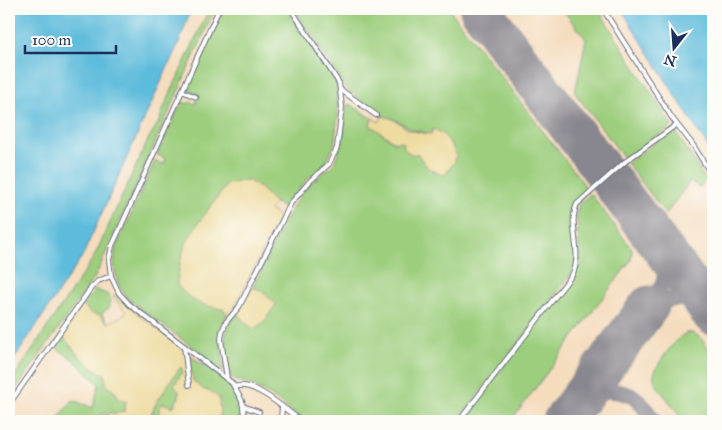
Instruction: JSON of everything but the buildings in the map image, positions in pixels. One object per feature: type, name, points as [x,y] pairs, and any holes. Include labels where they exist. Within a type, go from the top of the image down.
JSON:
[{"type":"lane","points":[[219,9],[112,246],[109,260],[111,276],[119,293],[129,304],[227,378],[235,387],[243,406],[244,421]]},
{"type":"lane","points":[[227,378],[221,340],[224,325],[239,307],[291,204],[332,159],[337,148],[341,117],[341,90],[339,83],[291,9]]},
{"type":"lane","points":[[603,9],[676,125],[693,145],[713,177]]},
{"type":"lane","points":[[182,90],[196,97]]},
{"type":"lane","points":[[341,90],[376,115]]},
{"type":"lane","points":[[459,421],[572,275],[577,262],[575,213],[577,204],[626,161],[676,125]]},
{"type":"lane","points":[[9,404],[91,288],[98,281],[111,276]]},
{"type":"lane","points":[[184,346],[188,385]]},
{"type":"lane","points":[[235,387],[242,385],[250,386],[301,421]]},
{"type":"lane","points":[[243,406],[259,412]]},
{"type":"lane","points":[[278,421],[281,419],[282,407]]},
{"type":"green space","points":[[209,9],[215,9],[95,277],[9,399],[9,385],[94,257],[149,138],[160,122],[161,114]]},
{"type":"green space","points":[[224,9],[287,9],[336,82],[338,115],[334,146],[325,165],[306,180],[284,209],[268,197],[227,184],[185,246],[177,284],[224,309],[227,315],[219,330],[224,371],[128,299],[117,281],[114,261],[116,247],[155,161],[164,164],[166,159],[157,155],[182,101],[187,104],[189,102],[195,104],[200,96],[187,89]]},
{"type":"green space","points":[[294,9],[449,9],[589,191],[576,203],[573,211],[575,263],[570,276],[458,421],[304,421],[270,395],[245,382],[234,380],[230,376],[225,351],[227,329],[237,314],[240,318],[257,328],[269,315],[260,290],[253,287],[286,218],[299,197],[311,183],[334,164],[343,139],[347,105],[350,104],[372,118],[370,125],[395,143],[399,141],[404,143],[405,146],[417,153],[427,167],[436,172],[448,172],[454,154],[453,147],[439,132],[433,130],[431,134],[413,130],[394,119],[383,116],[346,89]]},
{"type":"green space","points":[[562,9],[598,9],[672,126],[625,159],[575,93],[586,39]]},
{"type":"green space","points":[[674,129],[706,180],[699,188],[690,181],[666,214],[627,163]]},
{"type":"green space","points":[[591,194],[632,249],[631,260],[511,421],[462,421],[574,276],[579,260],[577,211],[579,204]]},
{"type":"green space","points":[[95,290],[107,294],[111,301],[108,304],[110,306],[102,314],[108,323],[99,315],[90,313],[82,306]]},
{"type":"green space","points":[[686,333],[693,333],[700,337],[713,355],[713,421],[684,421],[655,383],[654,373],[661,361],[673,344]]},
{"type":"green space","points":[[61,335],[87,363],[105,374],[115,394],[126,401],[125,410],[119,413],[101,414],[100,421],[56,421],[73,400],[93,408],[99,384],[75,361],[54,346]]},
{"type":"green space","points":[[190,357],[218,376],[232,390],[237,398],[242,421],[216,421],[220,414],[212,392],[204,390],[193,381],[190,370]]},
{"type":"green space","points":[[179,368],[183,368],[183,371],[174,386],[179,391],[177,400],[173,405],[158,413],[156,421],[150,421],[155,405]]},
{"type":"sand","points":[[383,116],[418,132],[431,134],[433,129],[442,133],[457,157],[454,158],[455,162],[444,175],[427,167],[417,153],[413,155],[404,149],[404,143],[399,141],[396,143],[370,125],[372,118],[379,122]]},
{"type":"sand","points":[[248,180],[261,189],[275,203],[270,210],[280,217],[235,306],[227,315],[224,309],[204,305],[186,295],[177,284],[178,275],[185,246],[189,238],[227,184]]},
{"type":"sand","points":[[253,287],[260,290],[276,304],[265,321],[254,329],[237,314]]},
{"type":"sand","points":[[114,295],[210,370],[190,357],[190,370],[193,381],[204,390],[212,392],[219,398],[220,414],[216,421],[156,421],[162,403],[173,407],[179,397],[179,391],[174,386],[183,371],[181,367],[155,405],[148,421],[100,421],[99,417],[101,414],[125,411],[126,401],[117,398],[118,395],[106,384],[105,374],[87,363],[61,335],[82,306],[85,306],[90,313],[99,315],[108,323],[122,316],[126,312],[114,298]]},
{"type":"water","points":[[9,9],[191,9],[180,40],[83,255],[9,367]]},
{"type":"water","points":[[621,9],[713,9],[713,155]]},
{"type":"taxiway","points":[[619,346],[660,289],[664,277],[664,264],[654,239],[621,194]]},
{"type":"taxiway","points":[[648,311],[665,301],[683,299],[699,305],[713,318]]},
{"type":"taxiway","points":[[602,369],[626,340]]},
{"type":"taxiway","points":[[565,421],[581,402],[602,391],[625,393],[634,397],[654,421]]},
{"type":"runway","points":[[480,9],[713,315]]},
{"type":"runway","points":[[563,421],[649,306]]}]
